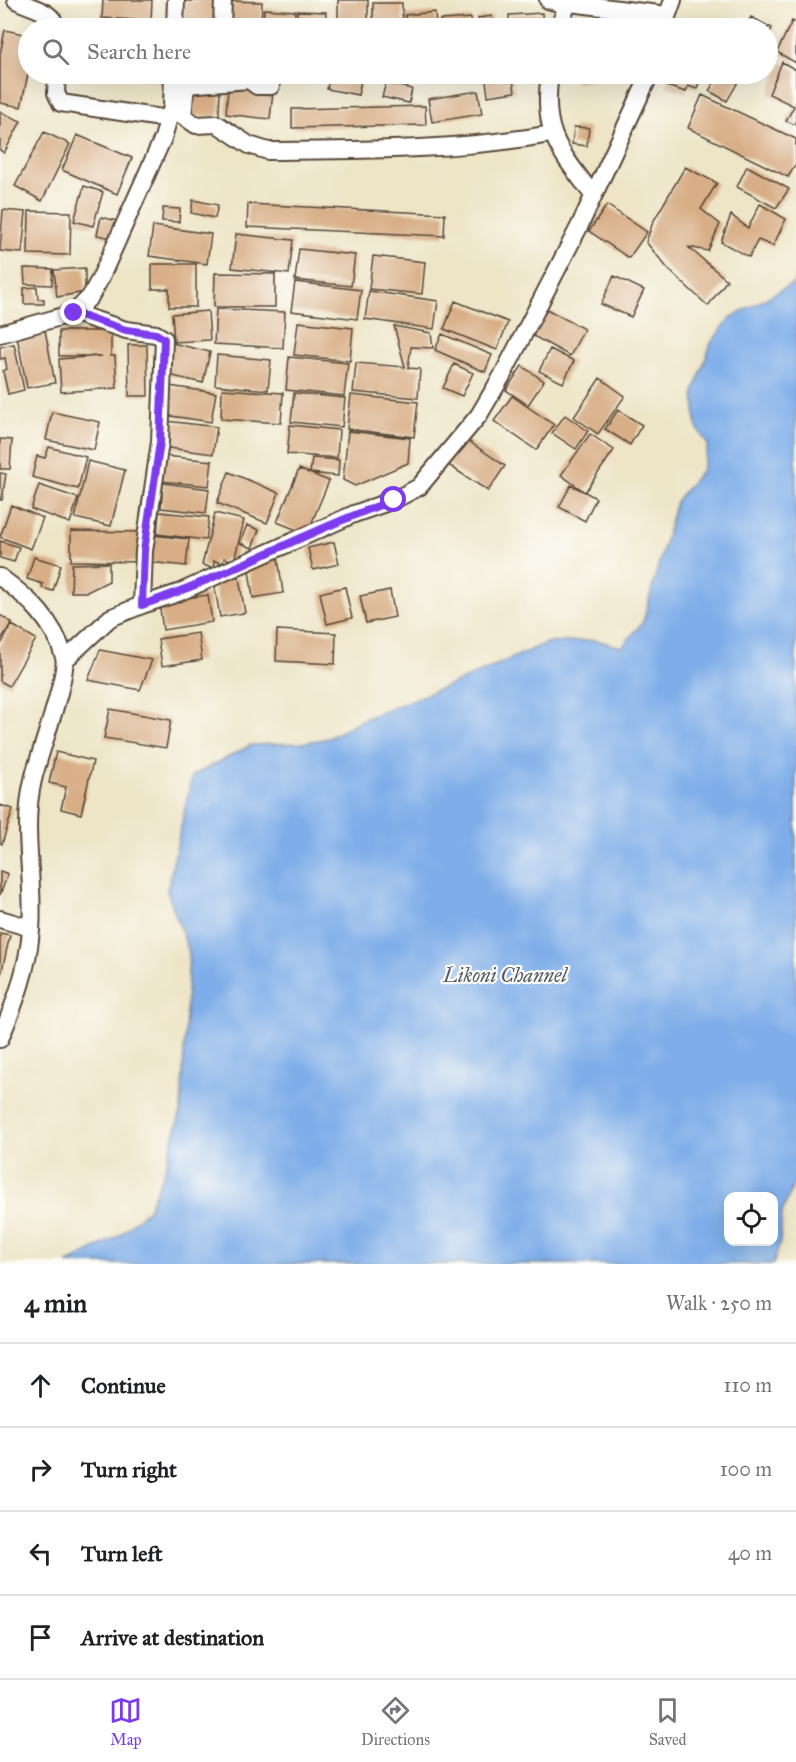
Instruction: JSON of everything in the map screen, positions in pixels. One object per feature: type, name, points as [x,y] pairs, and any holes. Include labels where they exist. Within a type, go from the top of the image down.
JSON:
[{"type":"street","points":[[16,0],[42,10],[52,18]]},
{"type":"street","points":[[175,18],[176,0]]},
{"type":"street","points":[[223,18],[224,0]]},
{"type":"street","points":[[548,0],[567,5],[576,2],[668,15]]},
{"type":"street","points":[[562,18],[567,5]]},
{"type":"street","points":[[56,84],[56,93],[61,103],[168,119]]},
{"type":"street","points":[[177,84],[183,116],[196,124],[217,124],[249,145],[268,151],[410,150],[459,147],[551,134]]},
{"type":"street","points":[[179,90],[221,84]]},
{"type":"street","points":[[254,84],[271,86],[270,84]]},
{"type":"street","points":[[549,84],[547,98],[551,134],[559,151],[593,195]]},
{"type":"street","points":[[65,660],[110,618],[178,592],[354,514],[394,500],[419,487],[479,415],[490,396],[559,268],[645,84]]},
{"type":"street","points":[[0,334],[74,313],[90,297],[163,138],[179,90]]},
{"type":"street","points":[[74,313],[126,330],[156,334],[164,339],[160,442],[144,551],[142,605]]},
{"type":"street","points":[[0,577],[39,609],[55,635],[65,660],[58,694],[33,780],[27,812],[31,928],[21,988],[0,1039]]},
{"type":"street","points":[[0,919],[31,928]]},
{"type":"water","name":"Likoni Channel","points":[[796,277],[796,1178],[782,1213],[780,1243],[773,1264],[67,1264],[120,1235],[148,1209],[163,1175],[181,1111],[189,952],[167,891],[192,776],[251,745],[301,743],[329,738],[359,721],[465,679],[546,643],[596,640],[622,647],[643,622],[676,501],[702,470],[708,445],[696,426],[694,392],[711,343],[730,318],[794,283]]},
{"type":"building","points":[[103,0],[152,0],[151,18],[102,18]]},
{"type":"building","points":[[338,0],[368,0],[368,18],[338,18]]},
{"type":"building","points":[[184,1],[217,1],[217,18],[184,18]]},
{"type":"building","points":[[230,1],[262,2],[261,18],[230,18]]},
{"type":"building","points":[[373,3],[402,3],[403,18],[373,18]]},
{"type":"building","points":[[264,9],[295,11],[295,18],[264,18]]},
{"type":"building","points":[[297,11],[326,12],[326,18],[297,18]]},
{"type":"building","points":[[435,12],[435,18],[405,18],[405,15]]},
{"type":"building","points":[[542,13],[542,18],[509,18],[509,15]]},
{"type":"building","points":[[792,21],[796,23],[796,63],[778,53]]},
{"type":"building","points":[[5,30],[18,33],[18,84],[26,84],[21,107],[0,103],[0,54]]},
{"type":"building","points":[[782,62],[796,70],[796,125],[786,121],[794,106],[769,94],[773,84],[778,84],[778,72]]},
{"type":"building","points":[[328,84],[360,84],[358,95],[327,89]]},
{"type":"building","points":[[386,84],[412,89],[409,103],[382,97]]},
{"type":"building","points":[[486,84],[514,84],[515,92],[488,96]]},
{"type":"building","points":[[667,84],[698,84],[697,89],[688,86],[686,92],[666,86]]},
{"type":"building","points":[[713,84],[737,84],[727,101],[709,91]]},
{"type":"building","points":[[228,88],[273,92],[270,119],[226,114]]},
{"type":"building","points":[[193,89],[220,89],[219,116],[193,116]]},
{"type":"building","points":[[478,91],[482,114],[432,122],[428,99]]},
{"type":"building","points":[[702,95],[796,139],[796,164],[788,177],[688,128]]},
{"type":"building","points":[[425,106],[426,125],[292,128],[292,109]]},
{"type":"building","points":[[0,112],[21,121],[4,153],[0,150]]},
{"type":"building","points":[[574,127],[589,128],[587,146],[572,144]]},
{"type":"building","points":[[44,132],[70,144],[42,201],[15,186]]},
{"type":"building","points":[[77,135],[132,158],[117,194],[62,170]]},
{"type":"building","points":[[747,166],[789,189],[776,208],[737,187]]},
{"type":"building","points":[[685,167],[717,183],[701,209],[720,224],[708,251],[688,247],[727,280],[708,306],[669,270],[646,242],[653,222]]},
{"type":"building","points":[[84,186],[103,192],[93,226],[74,221]]},
{"type":"building","points":[[193,200],[218,205],[215,218],[191,213]]},
{"type":"building","points":[[248,204],[445,214],[444,236],[247,227]]},
{"type":"building","points":[[760,204],[786,219],[773,246],[758,240],[749,257],[721,242],[731,215],[748,228]]},
{"type":"building","points":[[607,205],[647,232],[629,258],[589,231]]},
{"type":"building","points":[[163,208],[180,209],[179,222],[162,221]]},
{"type":"building","points":[[3,210],[26,212],[22,253],[0,251]]},
{"type":"building","points":[[29,211],[71,212],[70,255],[28,254]]},
{"type":"building","points":[[101,217],[117,221],[112,238],[97,235]]},
{"type":"building","points":[[153,226],[211,234],[207,264],[149,256]]},
{"type":"building","points":[[236,234],[293,240],[289,274],[232,268]]},
{"type":"building","points":[[299,249],[355,255],[351,286],[295,280]]},
{"type":"building","points":[[373,256],[425,262],[422,294],[369,289]]},
{"type":"building","points":[[152,264],[196,264],[196,307],[169,307],[169,289],[152,289]]},
{"type":"building","points":[[24,268],[53,269],[52,285],[25,284]]},
{"type":"building","points":[[85,268],[85,292],[57,297],[54,270]]},
{"type":"building","points":[[215,273],[275,274],[275,307],[214,307]]},
{"type":"building","points":[[614,276],[644,290],[631,317],[601,304]]},
{"type":"building","points":[[295,282],[361,290],[357,319],[291,311]]},
{"type":"building","points":[[37,287],[38,299],[44,299],[44,304],[24,304],[24,288]]},
{"type":"building","points":[[369,291],[438,301],[434,329],[365,319]]},
{"type":"building","points":[[455,301],[508,322],[497,350],[444,329]]},
{"type":"building","points":[[541,306],[584,329],[570,356],[526,332]]},
{"type":"building","points":[[216,309],[285,312],[283,348],[214,344]]},
{"type":"building","points":[[208,311],[210,340],[174,342],[172,314]]},
{"type":"building","points":[[298,322],[353,328],[350,361],[294,355]]},
{"type":"building","points":[[394,326],[431,333],[433,348],[411,347],[408,368],[420,369],[418,398],[353,392],[356,363],[405,367]]},
{"type":"building","points":[[45,330],[55,383],[27,388],[17,336]]},
{"type":"building","points":[[59,331],[111,331],[111,356],[115,356],[117,388],[61,392],[59,359],[102,356],[59,356]]},
{"type":"building","points":[[442,334],[492,355],[485,372],[435,350]]},
{"type":"building","points":[[172,343],[210,352],[203,383],[164,374]]},
{"type":"building","points":[[14,344],[24,390],[8,394],[3,371],[7,369],[5,358],[0,359],[0,347]]},
{"type":"building","points":[[128,345],[147,345],[148,396],[129,396]]},
{"type":"building","points":[[550,349],[574,361],[563,383],[539,371]]},
{"type":"building","points":[[217,355],[271,360],[268,390],[215,385]]},
{"type":"building","points":[[289,357],[348,363],[344,396],[286,390]]},
{"type":"building","points":[[454,364],[473,373],[462,396],[443,388]]},
{"type":"building","points":[[522,366],[544,381],[528,405],[506,390]]},
{"type":"building","points":[[600,378],[625,396],[598,434],[574,417]]},
{"type":"building","points":[[169,386],[216,393],[211,422],[165,415]]},
{"type":"building","points":[[222,389],[283,393],[281,423],[221,419]]},
{"type":"building","points":[[294,393],[345,398],[342,427],[291,422]]},
{"type":"building","points":[[351,395],[418,402],[414,437],[347,429]]},
{"type":"building","points":[[512,396],[554,425],[536,450],[494,421]]},
{"type":"building","points":[[618,410],[642,425],[630,445],[605,429]]},
{"type":"building","points":[[52,412],[100,422],[94,450],[46,440]]},
{"type":"building","points":[[565,415],[588,431],[576,449],[552,433]]},
{"type":"building","points":[[166,421],[217,427],[213,454],[162,447]]},
{"type":"building","points":[[290,425],[339,430],[337,458],[287,454]]},
{"type":"building","points":[[348,431],[410,438],[408,463],[355,486],[343,480]]},
{"type":"building","points":[[590,434],[614,450],[585,492],[561,475]]},
{"type":"building","points":[[464,438],[505,466],[488,491],[447,464]]},
{"type":"building","points":[[0,439],[12,440],[10,469],[0,469]]},
{"type":"building","points":[[49,447],[86,457],[78,489],[32,477],[37,456],[45,458]]},
{"type":"building","points":[[165,456],[212,461],[209,486],[161,481]]},
{"type":"building","points":[[312,458],[339,460],[338,476],[310,473]]},
{"type":"building","points":[[88,461],[125,470],[111,526],[75,518]]},
{"type":"building","points":[[299,469],[329,481],[307,534],[277,522]]},
{"type":"building","points":[[229,472],[279,493],[267,523],[217,503]]},
{"type":"building","points":[[0,473],[6,474],[2,500],[0,500]]},
{"type":"building","points":[[163,483],[209,489],[206,513],[161,508]]},
{"type":"building","points":[[39,485],[78,498],[70,523],[31,509]]},
{"type":"building","points":[[571,485],[596,498],[585,521],[559,507]]},
{"type":"building","points":[[11,505],[43,518],[31,549],[0,537]]},
{"type":"building","points":[[159,512],[209,517],[206,540],[157,534]]},
{"type":"building","points":[[215,513],[244,520],[234,561],[224,558],[223,563],[214,561],[213,568],[202,565]]},
{"type":"building","points":[[247,525],[259,530],[252,548],[240,543]]},
{"type":"building","points":[[71,531],[142,532],[142,562],[71,561]]},
{"type":"building","points":[[152,535],[189,539],[186,566],[149,562]]},
{"type":"building","points":[[0,541],[19,547],[14,562],[0,558]]},
{"type":"building","points":[[334,542],[339,564],[313,570],[308,548]]},
{"type":"building","points":[[34,557],[61,565],[53,591],[42,588],[43,584],[27,579]]},
{"type":"building","points":[[278,558],[283,593],[253,598],[248,563]]},
{"type":"building","points":[[109,563],[109,581],[87,592],[71,592],[72,564]]},
{"type":"building","points":[[239,578],[245,613],[220,617],[214,582]]},
{"type":"building","points":[[345,587],[352,618],[327,624],[320,593]]},
{"type":"building","points":[[390,590],[395,617],[366,623],[360,596]]},
{"type":"building","points":[[208,595],[212,622],[163,630],[159,602]]},
{"type":"building","points":[[0,615],[12,623],[0,641]]},
{"type":"building","points":[[12,625],[36,639],[9,686],[0,681],[0,646]]},
{"type":"building","points":[[277,630],[336,633],[335,664],[276,661]]},
{"type":"building","points":[[198,633],[202,660],[162,666],[158,639]]},
{"type":"building","points":[[100,650],[152,660],[140,690],[88,680]]},
{"type":"building","points":[[110,709],[171,720],[166,748],[104,738]]},
{"type":"building","points":[[56,752],[93,761],[81,814],[61,809],[66,787],[49,783]]},
{"type":"building","points":[[0,805],[13,809],[2,844],[0,843]]},
{"type":"building","points":[[0,871],[8,874],[0,895]]},
{"type":"building","points":[[0,933],[10,935],[1,975],[0,975]]},
{"type":"route","points":[[74,313],[126,330],[156,334],[164,339],[166,348],[160,392],[160,442],[144,551],[142,605],[178,592],[354,514],[394,500]]}]
